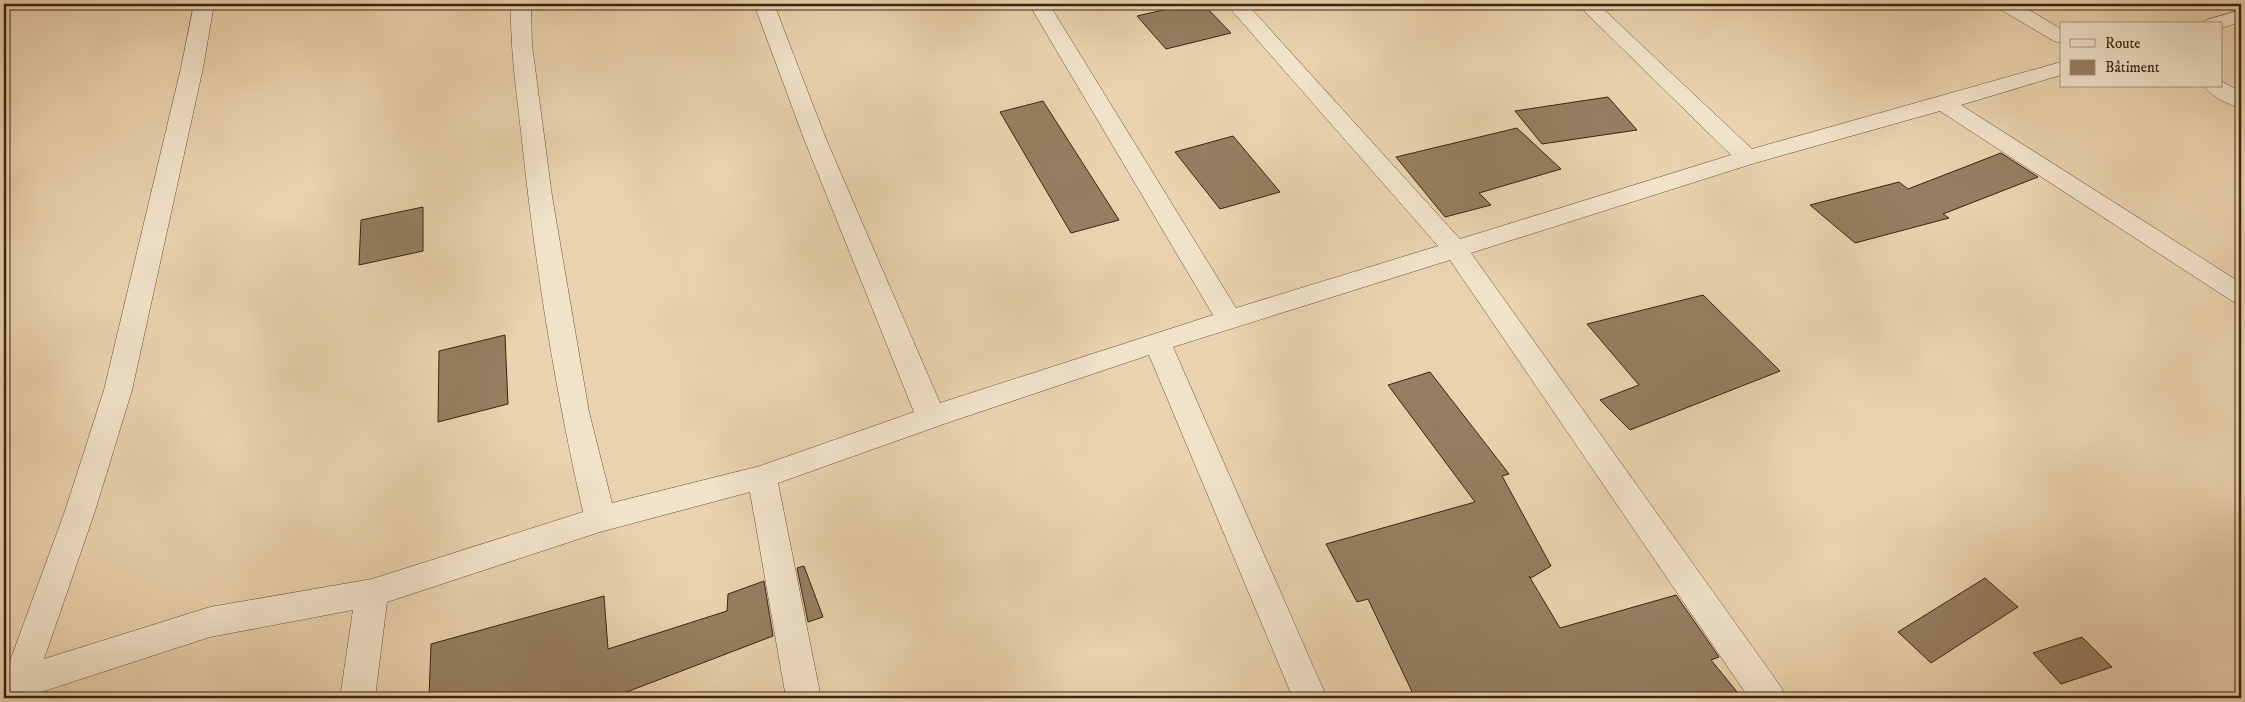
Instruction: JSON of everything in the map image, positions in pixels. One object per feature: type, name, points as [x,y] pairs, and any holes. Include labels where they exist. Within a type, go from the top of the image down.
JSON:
[{"type":"street","points":[[12,690],[80,512],[118,390],[192,68],[204,4]]},
{"type":"street","points":[[521,4],[522,45],[540,196],[575,412],[600,519]]},
{"type":"street","points":[[764,4],[815,140],[931,416]]},
{"type":"street","points":[[1039,4],[1230,320]]},
{"type":"street","points":[[1236,4],[1456,250],[1769,698]]},
{"type":"street","points":[[1587,4],[1747,158]]},
{"type":"street","points":[[2005,4],[2060,36]]},
{"type":"street","points":[[2220,22],[2241,16]]},
{"type":"street","points":[[12,690],[210,622],[372,593],[600,519],[762,477],[931,416],[1157,342],[1747,158],[2060,68]]},
{"type":"street","points":[[2218,88],[2241,101]]},
{"type":"street","points":[[1943,103],[2241,295]]},
{"type":"street","points":[[1157,342],[1310,698]]},
{"type":"street","points":[[762,477],[804,698]]},
{"type":"street","points":[[358,698],[372,593]]},
{"type":"building","points":[[1189,4],[1203,4],[1231,33],[1166,49],[1137,16]]},
{"type":"building","points":[[1608,97],[1637,130],[1542,144],[1515,111]]},
{"type":"building","points":[[1043,101],[1119,220],[1071,233],[1000,112]]},
{"type":"building","points":[[1517,128],[1561,169],[1479,193],[1491,205],[1445,217],[1396,157]]},
{"type":"building","points":[[1233,136],[1280,192],[1220,209],[1175,152]]},
{"type":"building","points":[[2001,153],[2038,177],[1943,214],[1949,218],[1855,243],[1810,205],[1899,182],[1908,189]]},
{"type":"building","points":[[423,207],[423,251],[359,265],[361,220]]},
{"type":"building","points":[[1703,295],[1780,371],[1630,430],[1600,400],[1639,385],[1587,324]]},
{"type":"building","points":[[505,335],[508,404],[438,422],[439,351]]},
{"type":"building","points":[[1430,372],[1509,474],[1502,476],[1551,566],[1531,578],[1529,576],[1560,628],[1676,595],[1719,657],[1711,660],[1742,698],[1415,698],[1368,599],[1357,602],[1326,544],[1475,502],[1388,385]]},
{"type":"building","points":[[804,566],[823,617],[808,622],[797,568]]},
{"type":"building","points":[[1985,578],[2018,607],[1931,663],[1898,632]]},
{"type":"building","points":[[764,581],[773,636],[611,698],[429,698],[431,644],[604,596],[608,649],[727,611],[728,594]]},
{"type":"building","points":[[2082,637],[2112,667],[2061,684],[2033,653]]}]
